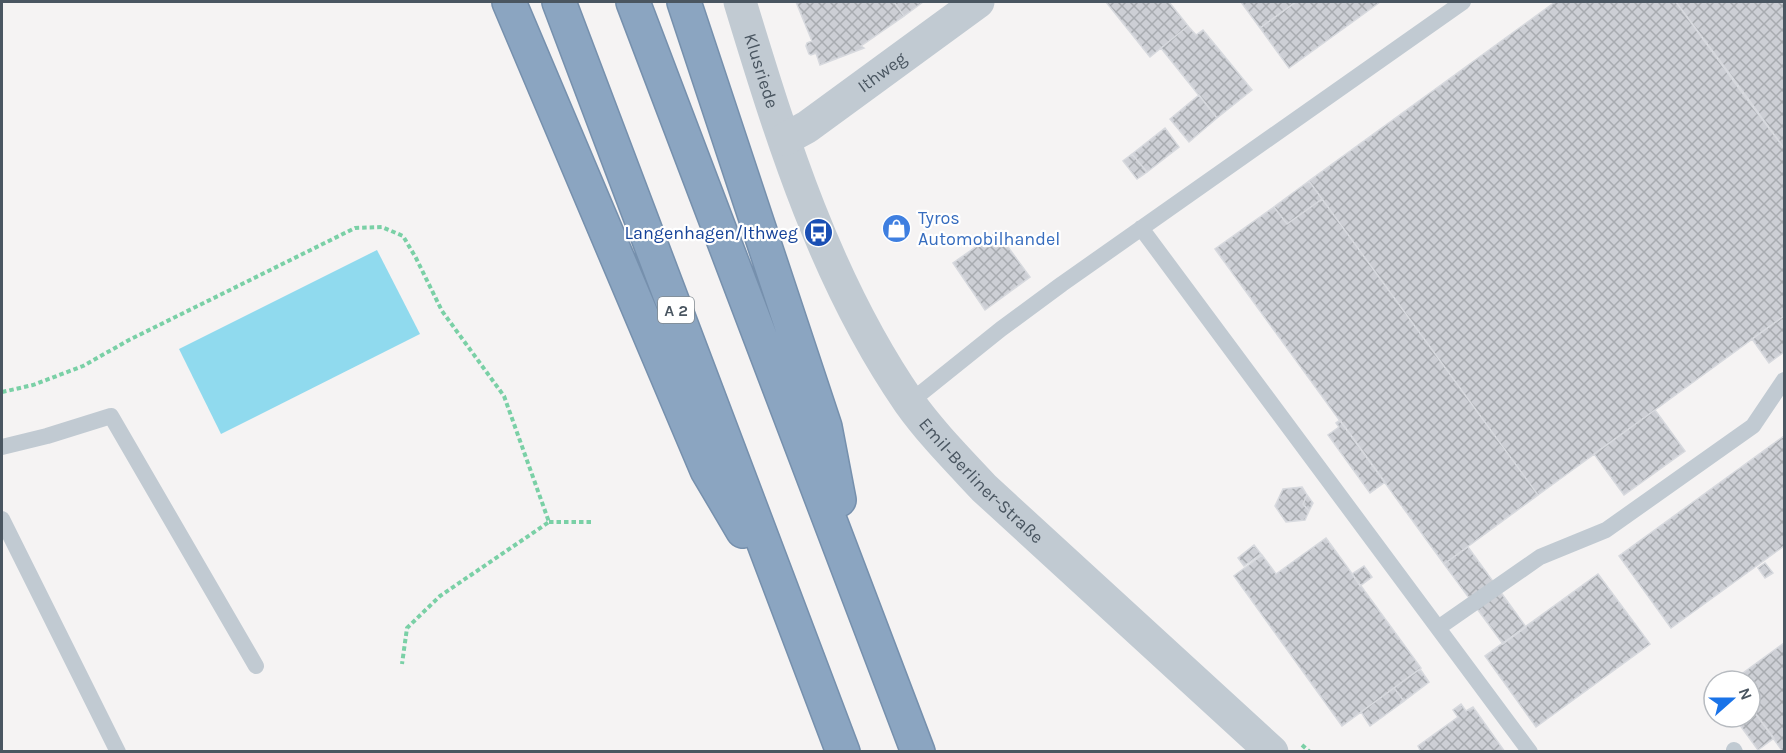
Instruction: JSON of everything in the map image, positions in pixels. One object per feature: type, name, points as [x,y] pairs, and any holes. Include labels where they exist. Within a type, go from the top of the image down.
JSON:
[{"type":"highway","points":[[509,2],[707,470],[793,618]]},
{"type":"highway","name":"A 2","points":[[559,2],[843,752]]},
{"type":"highway","points":[[633,2],[918,752]]},
{"type":"highway","points":[[684,2],[825,427],[858,593]]},
{"type":"street","name":"Klusriede","points":[[740,2],[785,139]]},
{"type":"street","name":"Ithweg","points":[[785,139],[807,127],[978,2]]},
{"type":"street","name":"Emil-Berliner-Straße","points":[[785,139],[819,233],[839,280],[874,347],[910,402],[944,447],[984,488],[1272,752]]},
{"type":"lane","points":[[910,402],[1001,329],[1463,2]]},
{"type":"lane","points":[[1141,228],[1530,752]]},
{"type":"lane","points":[[1438,628],[1540,557],[1606,530],[1754,426],[1785,380]]},
{"type":"lane","points":[[2,447],[111,416],[256,666]]},
{"type":"lane","points":[[2,519],[118,752]]},
{"type":"path","points":[[2,392],[33,385],[83,366],[129,340],[355,228],[382,227],[403,236],[442,311],[504,396],[549,522]]},
{"type":"path","points":[[402,664],[407,628],[440,596],[549,522],[592,522]]},
{"type":"water","points":[[377,250],[420,334],[221,434],[179,349]]},
{"type":"building","points":[[796,2],[894,2],[904,16],[861,46],[864,48],[820,65],[816,53],[809,54],[806,46],[812,41]]},
{"type":"building","points":[[894,2],[923,2],[904,16]]},
{"type":"building","points":[[1106,2],[1169,2],[1188,26],[1150,57]]},
{"type":"building","points":[[1241,2],[1293,2],[1294,3],[1260,28]]},
{"type":"building","points":[[1296,2],[1380,2],[1289,68],[1260,28]]},
{"type":"building","points":[[1555,2],[1676,2],[1744,93],[1784,148],[1784,316],[1538,495],[1309,181]]},
{"type":"building","points":[[1676,2],[1784,2],[1784,148],[1743,94]]},
{"type":"building","points":[[1188,26],[1196,35],[1203,30],[1252,90],[1217,118],[1161,48]]},
{"type":"building","points":[[1199,95],[1217,118],[1189,142],[1170,119]]},
{"type":"building","points":[[1165,128],[1179,147],[1147,172],[1132,154]]},
{"type":"building","points":[[1132,154],[1147,172],[1137,179],[1123,161]]},
{"type":"building","points":[[1309,181],[1322,199],[1287,224],[1274,207]]},
{"type":"building","points":[[1322,199],[1538,495],[1444,564],[1215,249],[1274,207],[1287,224]]},
{"type":"building","points":[[997,232],[1030,277],[985,310],[953,263]]},
{"type":"building","points":[[1784,316],[1784,352],[1769,363],[1752,339]]},
{"type":"building","points":[[1655,410],[1685,451],[1624,495],[1594,454]]},
{"type":"building","points":[[1340,420],[1385,482],[1370,493],[1328,435],[1339,427],[1336,423]]},
{"type":"building","points":[[1784,436],[1784,546],[1671,628],[1619,556]]},
{"type":"building","points":[[1302,487],[1307,495],[1303,504],[1309,511],[1305,520],[1286,522],[1275,506],[1283,489]]},
{"type":"building","points":[[1307,495],[1313,503],[1309,511],[1303,504]]},
{"type":"building","points":[[1326,538],[1421,668],[1342,726],[1234,576],[1262,555],[1276,574]]},
{"type":"building","points":[[1254,545],[1261,554],[1244,566],[1238,558]]},
{"type":"building","points":[[1468,547],[1526,627],[1503,644],[1444,564]]},
{"type":"building","points":[[1765,563],[1773,573],[1765,578],[1758,568]]},
{"type":"building","points":[[1364,566],[1372,577],[1360,586],[1352,574]]},
{"type":"building","points":[[1598,574],[1650,644],[1536,727],[1485,656]]},
{"type":"building","points":[[1784,643],[1784,752],[1762,723],[1762,669],[1748,669]]},
{"type":"building","points":[[1420,669],[1429,682],[1404,701],[1394,688]]},
{"type":"building","points":[[1394,688],[1404,701],[1370,726],[1361,712]]},
{"type":"building","points":[[1461,704],[1466,711],[1473,707],[1505,752],[1421,752],[1418,746],[1458,717],[1453,710]]},
{"type":"building","points":[[1762,722],[1774,738],[1758,750],[1743,729],[1762,729]]},
{"type":"place","name":"Tyros Automobilhandel","points":[[897,228]]},
{"type":"place","name":"Langenhagen/Ithweg","points":[[819,233]]}]
